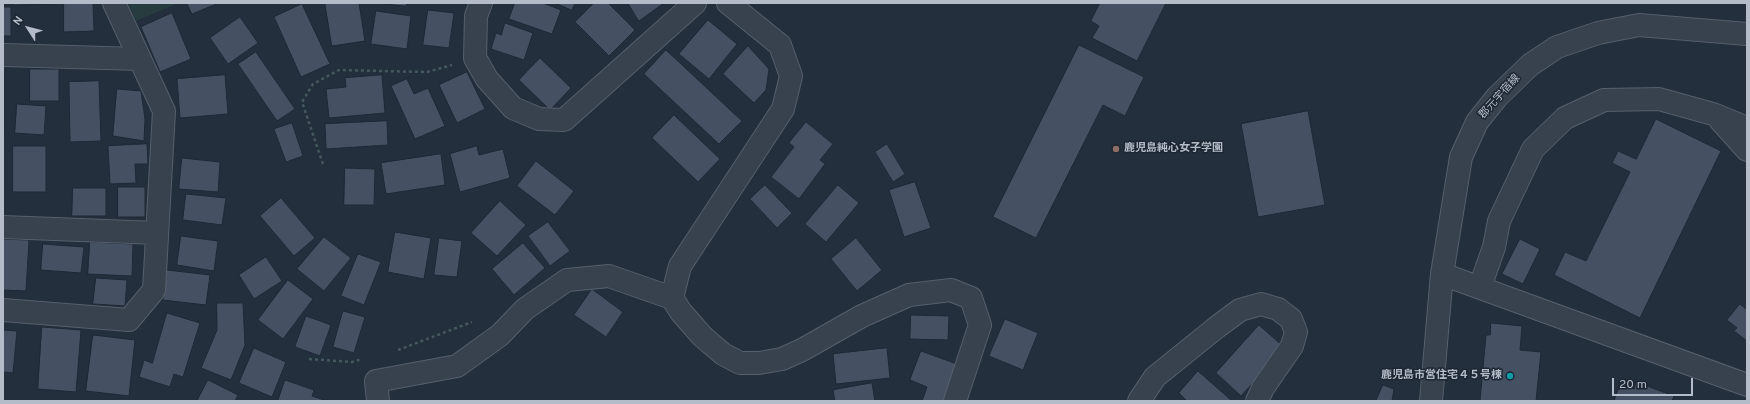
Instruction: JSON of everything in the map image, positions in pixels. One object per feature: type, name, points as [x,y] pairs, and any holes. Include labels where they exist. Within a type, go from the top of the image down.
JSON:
[{"type":"street","points":[[3,310],[129,320],[154,290],[164,112],[114,3]]},
{"type":"street","points":[[481,3],[476,16],[475,58],[487,79],[513,108],[539,119],[564,120],[695,3]]},
{"type":"street","points":[[672,298],[680,266],[783,109],[791,76],[780,45],[728,3]]},
{"type":"street","name":"郡元宇宿線","points":[[1431,401],[1442,274],[1461,157],[1477,122],[1497,97],[1530,65],[1557,47],[1598,33],[1639,25],[1747,34]]},
{"type":"street","points":[[3,55],[140,59]]},
{"type":"street","points":[[1480,287],[1494,246],[1499,221],[1533,149],[1565,118],[1604,100],[1659,99],[1716,116],[1747,128]]},
{"type":"street","points":[[1716,116],[1747,150]]},
{"type":"street","points":[[3,227],[157,233]]},
{"type":"street","points":[[1442,274],[1747,385]]},
{"type":"street","points":[[378,401],[376,381],[457,366],[500,335],[525,309],[568,280],[609,276],[672,298],[681,312],[702,336],[723,354],[740,363],[759,363],[782,359],[802,350],[862,316],[909,295],[951,290],[971,298],[980,324],[955,401]]},
{"type":"street","points":[[1139,401],[1155,377],[1217,327],[1240,310],[1261,304],[1278,309],[1291,319],[1296,332],[1292,346],[1263,388],[1257,401]]},
{"type":"path","points":[[323,164],[302,102],[313,84],[339,70],[427,72],[475,58]]},
{"type":"path","points":[[397,350],[452,329],[492,316],[513,322]]},
{"type":"path","points":[[309,358],[352,362],[367,358]]},
{"type":"green space","points":[[128,3],[176,3],[176,4],[136,21]]},
{"type":"building","points":[[14,3],[57,3],[57,4],[14,5]]},
{"type":"building","points":[[64,3],[93,3],[94,31],[64,32]]},
{"type":"building","points":[[187,3],[219,3],[192,14]]},
{"type":"building","points":[[325,3],[359,3],[365,41],[332,46]]},
{"type":"building","points":[[377,3],[407,3],[406,6]]},
{"type":"building","points":[[515,3],[543,3],[561,10],[552,34],[509,19]]},
{"type":"building","points":[[555,3],[575,3],[572,10]]},
{"type":"building","points":[[594,3],[608,3],[635,30],[609,56],[575,22]]},
{"type":"building","points":[[628,3],[664,3],[639,21]]},
{"type":"building","points":[[1100,3],[1166,3],[1137,61],[1092,38],[1099,26],[1091,21]]},
{"type":"building","points":[[302,4],[330,64],[301,77],[274,17]]},
{"type":"building","points":[[3,7],[11,7],[11,36],[3,36]]},
{"type":"building","points":[[428,10],[454,13],[449,48],[423,45]]},
{"type":"building","points":[[376,11],[411,16],[407,49],[371,44]]},
{"type":"building","points":[[172,13],[191,59],[160,72],[141,27]]},
{"type":"building","points":[[240,17],[258,43],[228,64],[210,38]]},
{"type":"building","points":[[708,20],[737,44],[709,79],[679,54]]},
{"type":"building","points":[[505,23],[533,33],[524,60],[491,49],[496,33],[501,35]]},
{"type":"building","points":[[1079,45],[1144,77],[1125,116],[1103,105],[1036,238],[993,217]]},
{"type":"building","points":[[748,46],[769,69],[766,90],[754,103],[723,74]]},
{"type":"building","points":[[666,50],[742,121],[719,144],[644,74]]},
{"type":"building","points":[[256,52],[295,109],[277,121],[238,64]]},
{"type":"building","points":[[540,58],[571,88],[550,110],[519,80]]},
{"type":"building","points":[[30,69],[59,69],[59,101],[30,101]]},
{"type":"building","points":[[4,70],[4,133],[3,133]]},
{"type":"building","points":[[467,72],[485,109],[457,123],[439,85]]},
{"type":"building","points":[[225,75],[228,114],[180,118],[177,79]]},
{"type":"building","points":[[382,75],[385,113],[329,118],[326,89],[346,87],[345,78]]},
{"type":"building","points":[[407,79],[414,94],[428,88],[445,126],[415,139],[391,86]]},
{"type":"building","points":[[99,81],[101,141],[70,142],[69,82]]},
{"type":"building","points":[[117,89],[141,91],[145,119],[144,141],[113,136]]},
{"type":"building","points":[[17,104],[46,106],[44,135],[15,133]]},
{"type":"building","points":[[1308,111],[1325,205],[1258,217],[1241,124]]},
{"type":"building","points":[[674,115],[720,159],[698,182],[652,138]]},
{"type":"building","points":[[1656,119],[1721,151],[1640,318],[1554,275],[1565,252],[1586,261],[1630,172],[1612,163],[1618,151],[1636,159]]},
{"type":"building","points":[[387,121],[388,145],[326,149],[325,124]]},
{"type":"building","points":[[806,122],[833,144],[820,160],[825,164],[799,199],[771,177],[794,147],[789,143]]},
{"type":"building","points":[[292,123],[303,156],[286,162],[274,129]]},
{"type":"building","points":[[147,144],[148,164],[135,164],[136,183],[110,184],[108,146]]},
{"type":"building","points":[[887,144],[905,174],[893,182],[875,152]]},
{"type":"building","points":[[13,146],[46,146],[46,192],[13,192]]},
{"type":"building","points":[[477,146],[479,155],[503,149],[510,178],[460,192],[450,154]]},
{"type":"building","points":[[441,154],[445,185],[386,194],[381,163]]},
{"type":"building","points":[[182,158],[220,162],[218,192],[179,189]]},
{"type":"building","points":[[536,161],[574,191],[555,215],[517,186]]},
{"type":"building","points":[[345,168],[375,169],[374,205],[344,205]]},
{"type":"building","points":[[915,182],[931,228],[904,237],[889,190]]},
{"type":"building","points":[[765,185],[792,213],[777,228],[750,199]]},
{"type":"building","points":[[838,185],[859,203],[826,242],[805,224]]},
{"type":"building","points":[[118,187],[145,187],[145,217],[118,217]]},
{"type":"building","points":[[73,188],[106,188],[106,216],[72,216]]},
{"type":"building","points":[[186,194],[226,198],[222,225],[183,220]]},
{"type":"building","points":[[281,198],[315,238],[294,256],[260,216]]},
{"type":"building","points":[[500,201],[526,225],[497,256],[471,233]]},
{"type":"building","points":[[548,222],[570,251],[550,266],[528,236]]},
{"type":"building","points":[[395,232],[431,238],[424,279],[388,272]]},
{"type":"building","points":[[181,236],[218,241],[214,271],[177,265]]},
{"type":"building","points":[[324,237],[351,258],[324,291],[297,269]]},
{"type":"building","points":[[439,238],[462,241],[457,277],[434,275]]},
{"type":"building","points":[[856,238],[882,270],[857,291],[831,259]]},
{"type":"building","points":[[3,239],[29,240],[26,291],[3,290]]},
{"type":"building","points":[[1520,239],[1540,249],[1523,284],[1502,274]]},
{"type":"building","points":[[90,242],[133,244],[132,276],[88,274]]},
{"type":"building","points":[[523,243],[545,268],[514,295],[492,269]]},
{"type":"building","points":[[43,244],[84,247],[81,273],[41,270]]},
{"type":"building","points":[[358,254],[381,262],[364,305],[341,296]]},
{"type":"building","points":[[266,257],[282,281],[254,299],[239,275]]},
{"type":"building","points":[[167,270],[210,275],[206,305],[163,300]]},
{"type":"building","points":[[96,278],[127,280],[125,306],[93,304]]},
{"type":"building","points":[[288,280],[313,299],[283,339],[258,320]]},
{"type":"building","points":[[592,289],[623,312],[606,337],[574,315]]},
{"type":"building","points":[[217,303],[243,303],[245,345],[231,380],[201,368],[217,330]]},
{"type":"building","points":[[1740,304],[1747,310],[1747,341],[1734,331],[1737,328],[1727,320]]},
{"type":"building","points":[[343,311],[365,317],[354,353],[333,347]]},
{"type":"building","points":[[167,313],[200,323],[183,377],[174,374],[170,387],[139,377],[144,360],[152,363]]},
{"type":"building","points":[[911,315],[949,316],[948,340],[910,339]]},
{"type":"building","points":[[306,316],[331,325],[320,356],[295,347]]},
{"type":"building","points":[[1005,319],[1038,333],[1023,370],[989,356]]},
{"type":"building","name":"鹿児島市営住宅４５号棟","points":[[1491,323],[1522,326],[1520,350],[1541,352],[1536,401],[1480,401],[1486,335],[1490,335]]},
{"type":"building","points":[[1259,325],[1285,348],[1241,396],[1216,373]]},
{"type":"building","points":[[42,327],[81,330],[76,392],[38,389]]},
{"type":"building","points":[[3,330],[17,331],[13,373],[3,372]]},
{"type":"building","points":[[93,335],[135,340],[129,396],[86,391]]},
{"type":"building","points":[[254,348],[286,362],[272,397],[239,383]]},
{"type":"building","points":[[887,348],[890,378],[836,384],[833,354]]},
{"type":"building","points":[[921,351],[957,364],[944,401],[922,401],[927,387],[910,380]]},
{"type":"building","points":[[1198,371],[1232,401],[1187,401],[1179,393]]},
{"type":"building","points":[[208,380],[238,395],[235,401],[197,401]]},
{"type":"building","points":[[285,380],[314,390],[312,396],[327,401],[278,401]]},
{"type":"building","points":[[1636,382],[1674,396],[1672,401],[1614,401],[1620,384],[1634,389]]},
{"type":"building","points":[[872,383],[875,401],[835,401],[833,390]]},
{"type":"building","points":[[1383,385],[1394,389],[1392,401],[1376,401]]},
{"type":"place","name":"鹿児島純心女子学園","points":[[1116,149]]},
{"type":"place","name":"鹿児島市営住宅４５号棟","points":[[1510,376]]}]
